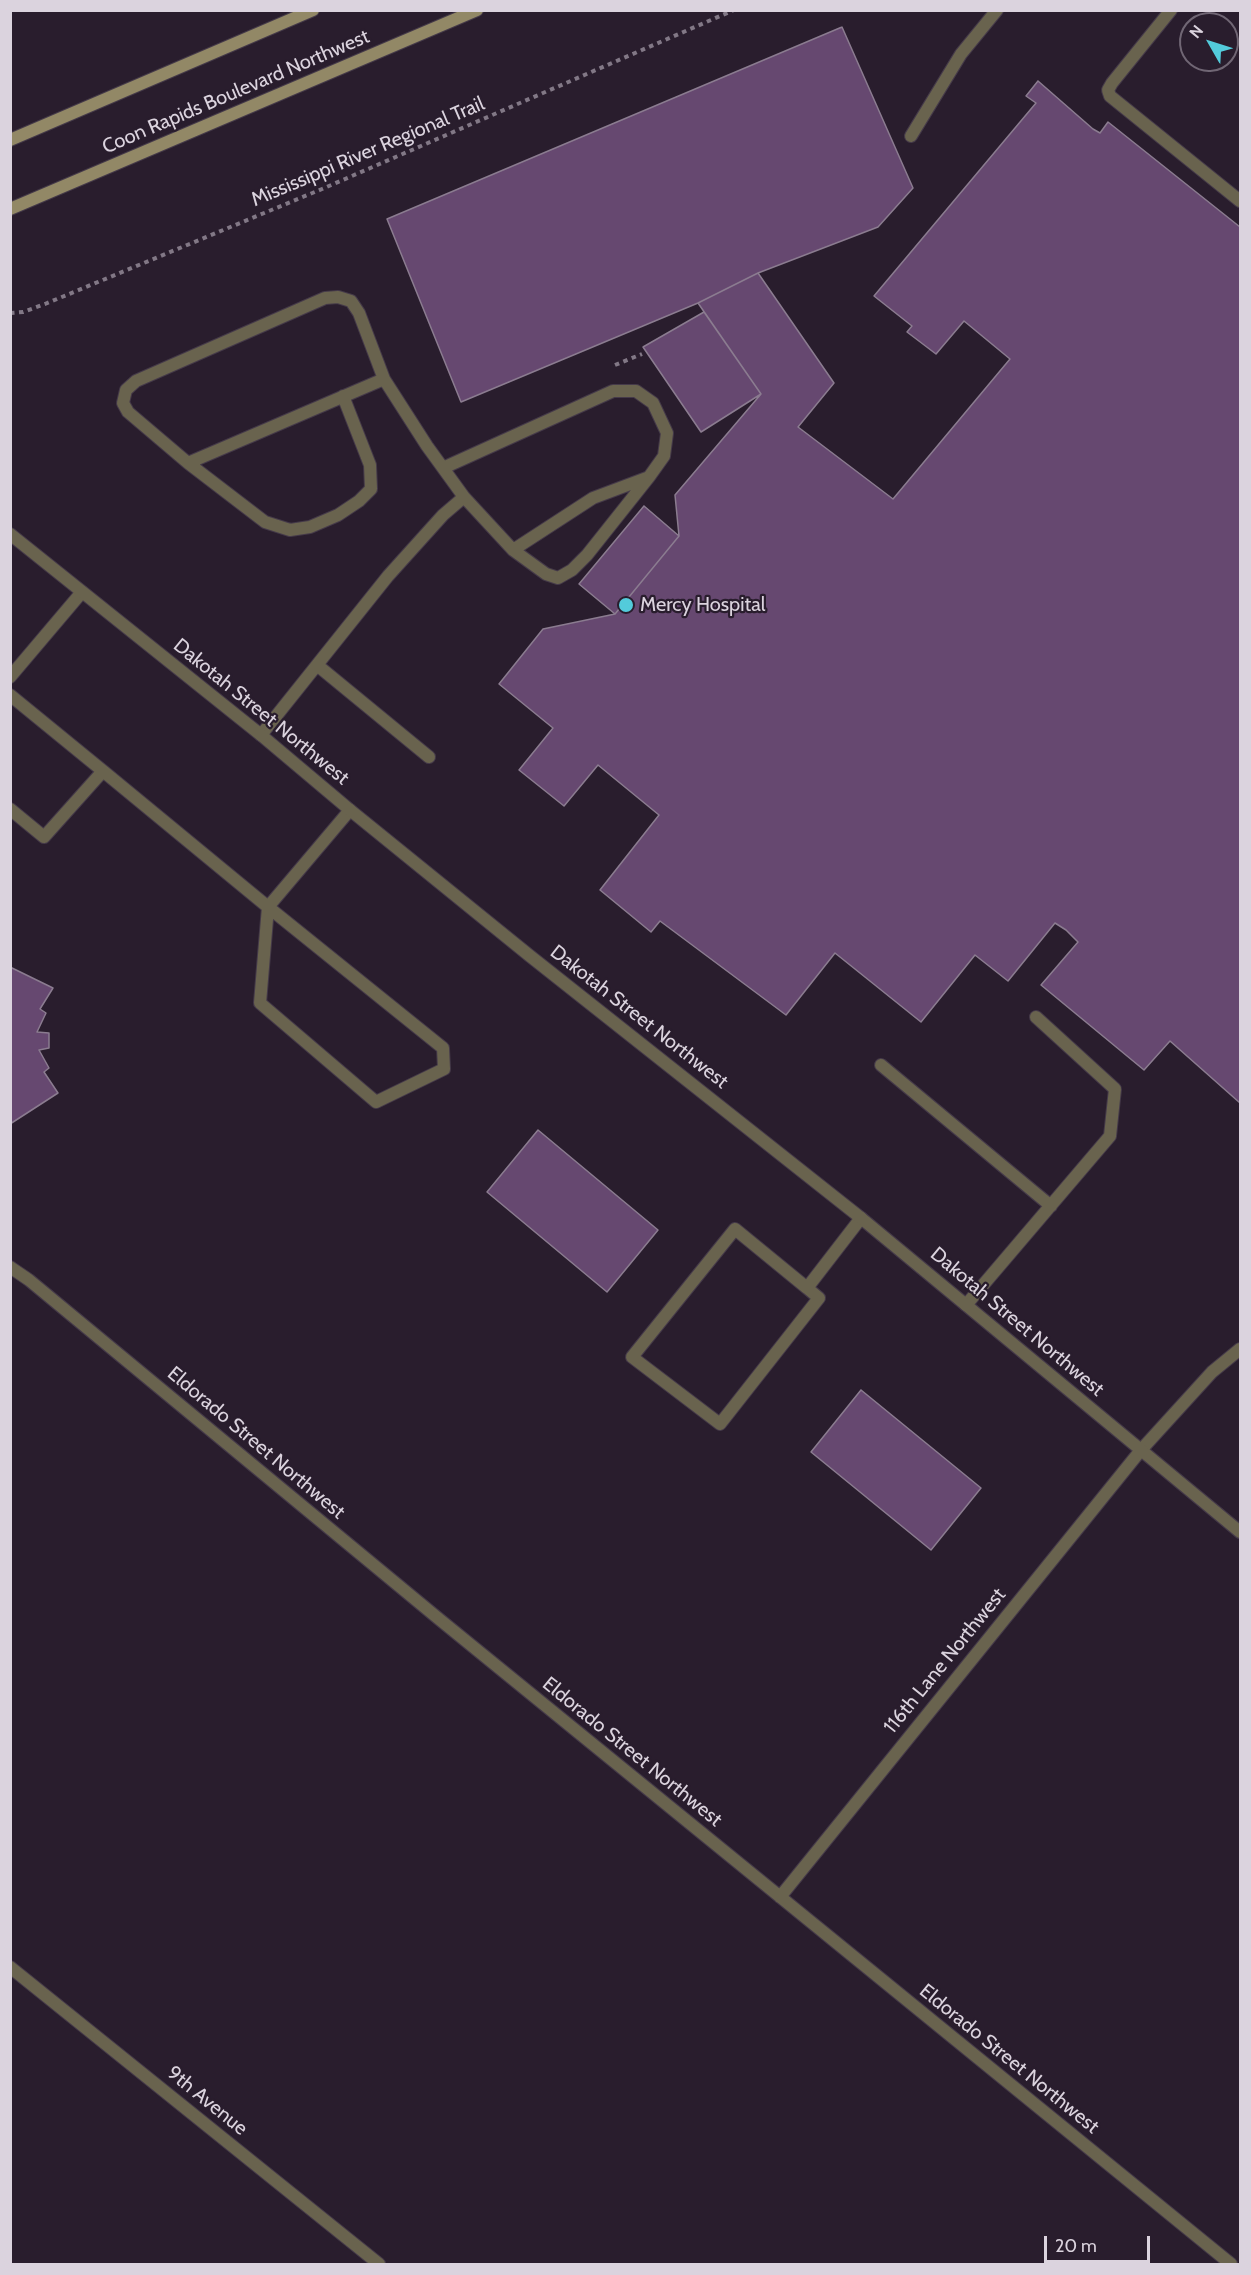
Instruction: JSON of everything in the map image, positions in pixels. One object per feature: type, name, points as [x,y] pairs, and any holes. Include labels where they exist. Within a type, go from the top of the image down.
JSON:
[{"type":"main road","points":[[10,140],[313,10]]},
{"type":"main road","name":"Coon Rapids Boulevard Northwest","points":[[10,209],[477,10]]},
{"type":"street","points":[[911,136],[961,54],[997,10]]},
{"type":"street","points":[[1171,10],[1112,83],[1108,90],[1110,96],[1240,201]]},
{"type":"street","points":[[343,396],[370,465],[371,489],[359,501],[338,515],[310,526],[290,530],[266,522],[188,463],[128,412],[123,403],[126,390],[136,381],[326,298],[339,297],[351,301],[359,313],[384,379],[443,468],[464,497],[513,550],[546,574],[558,578],[572,570],[587,555],[649,477],[664,456],[667,433],[653,403],[636,391],[613,391],[443,468]]},
{"type":"street","points":[[188,463],[384,379]]},
{"type":"street","points":[[513,550],[593,498],[649,477]]},
{"type":"street","points":[[261,735],[396,567],[443,515],[464,497]]},
{"type":"street","name":"Dakotah Street Northwest","points":[[10,534],[261,735],[350,810],[861,1218],[1240,1532]]},
{"type":"street","points":[[10,677],[82,592]]},
{"type":"street","points":[[317,665],[429,757]]},
{"type":"street","points":[[10,695],[268,907],[443,1048],[444,1069],[376,1102],[260,1003],[268,907],[350,810]]},
{"type":"street","points":[[10,809],[44,837],[103,771]]},
{"type":"street","points":[[966,1305],[1110,1136],[1115,1089],[1036,1017]]},
{"type":"street","points":[[881,1065],[1051,1206]]},
{"type":"street","points":[[807,1288],[861,1218]]},
{"type":"street","points":[[735,1228],[807,1288],[819,1298],[720,1425],[632,1357],[735,1228]]},
{"type":"street","name":"Eldorado Street Northwest","points":[[10,1267],[29,1280],[420,1604],[1231,2265]]},
{"type":"street","name":"116th Lane Northwest","points":[[780,1897],[1141,1450],[1212,1372],[1240,1349]]},
{"type":"street","name":"9th Avenue","points":[[10,1967],[379,2265]]},
{"type":"path","name":"Mississippi River Regional Trail","points":[[10,314],[45,304],[312,194],[734,10]]},
{"type":"building","points":[[842,27],[913,188],[878,227],[758,273],[698,303],[461,402],[387,219]]},
{"type":"building","points":[[1038,81],[1093,129],[1100,133],[1108,122],[1240,227],[1240,1103],[1170,1041],[1144,1070],[1041,985],[1078,942],[1055,923],[1008,981],[975,955],[921,1022],[835,953],[786,1015],[660,921],[651,932],[600,890],[659,815],[598,765],[564,806],[519,770],[553,728],[499,684],[543,629],[615,614],[679,536],[675,495],[761,394],[698,303],[758,273],[834,383],[798,427],[893,499],[1010,359],[964,321],[936,354],[907,332],[912,326],[874,296],[1036,103],[1026,96]]},
{"type":"building","points":[[704,312],[761,394],[701,432],[643,347]]},
{"type":"building","points":[[644,506],[679,536],[615,614],[579,584]]},
{"type":"building","points":[[10,967],[53,988],[40,1009],[46,1013],[37,1032],[49,1033],[49,1048],[39,1050],[49,1068],[44,1072],[58,1093],[10,1124]]},
{"type":"building","points":[[538,1130],[658,1230],[607,1292],[487,1192]]},
{"type":"building","points":[[861,1390],[981,1488],[931,1550],[811,1452]]},
{"type":"place","name":"Mercy Hospital","points":[[626,605]]}]
